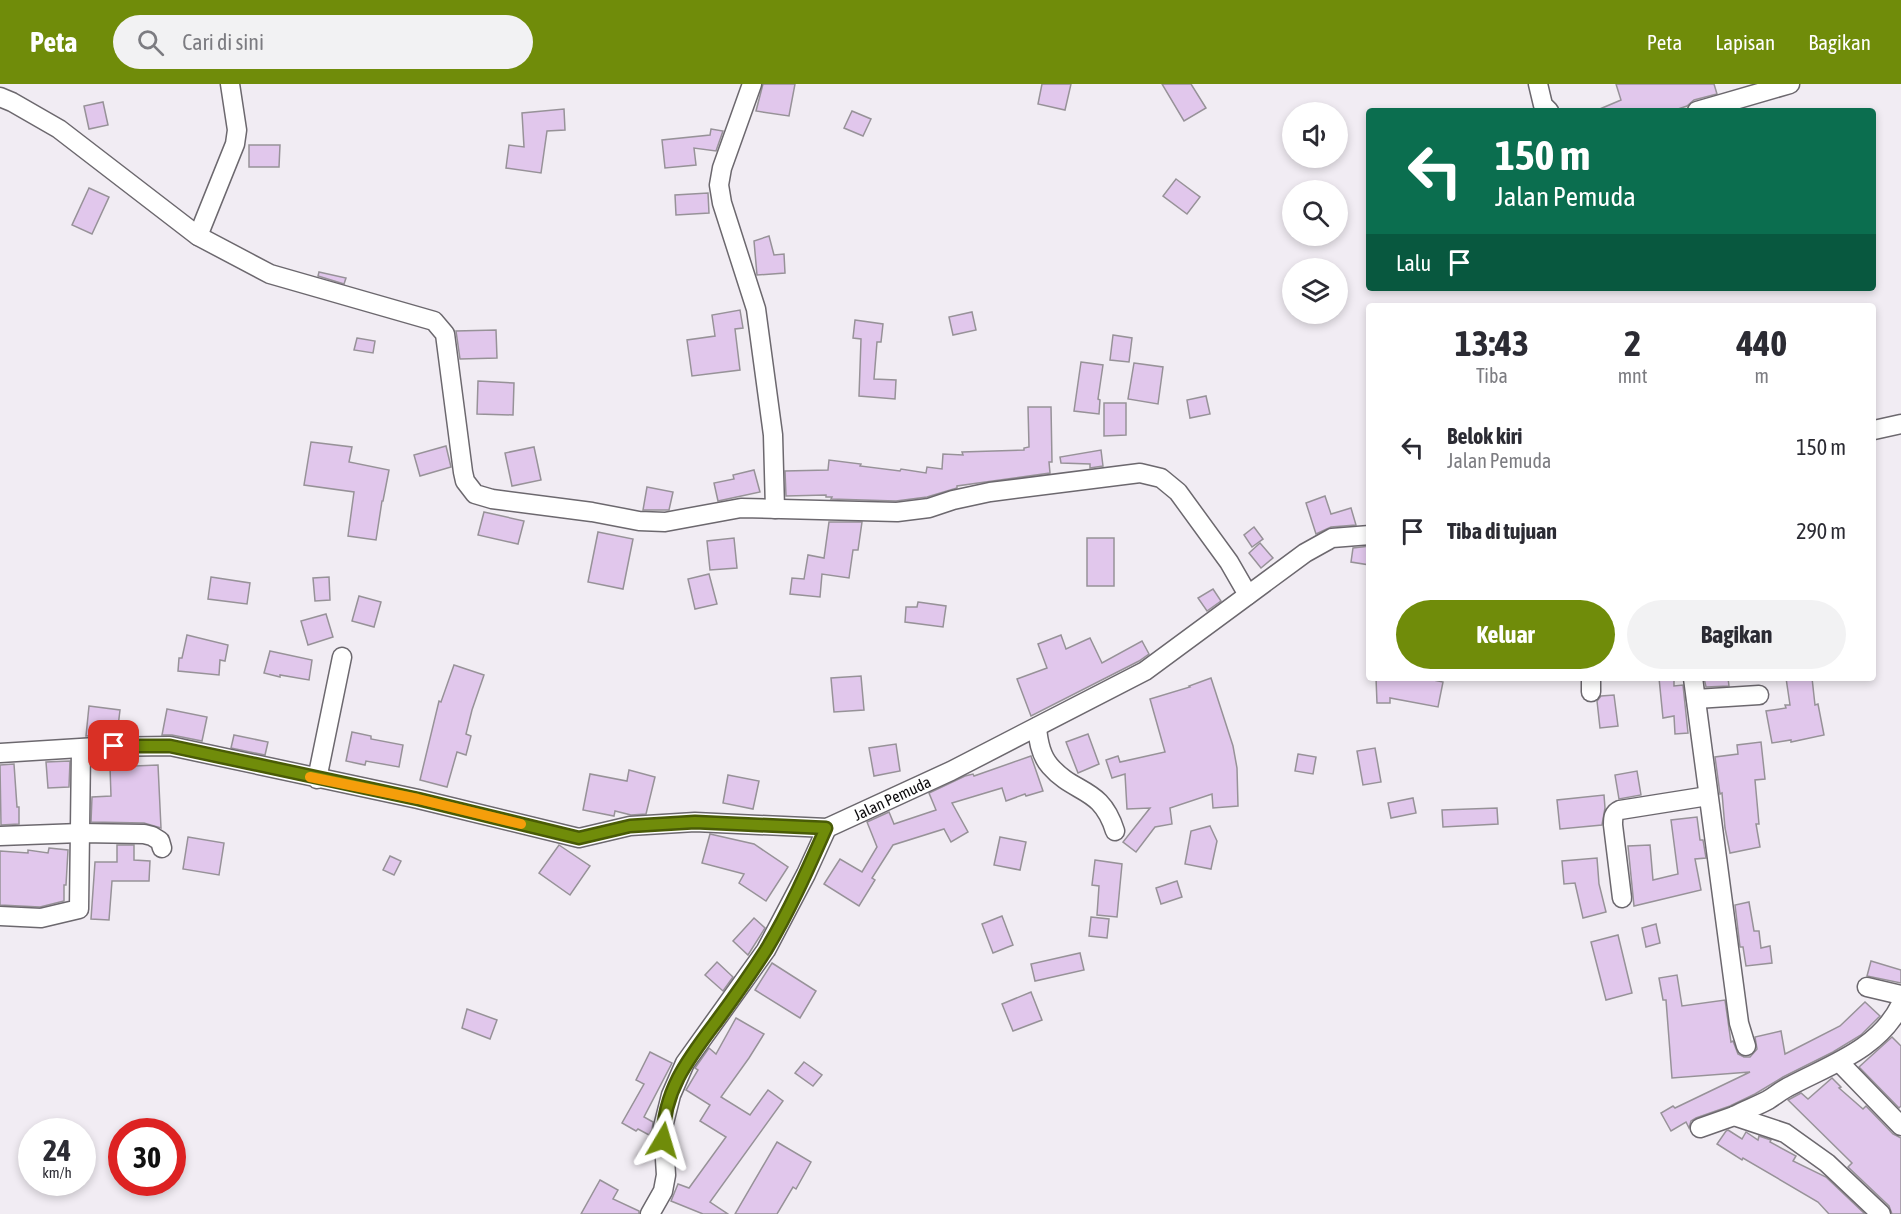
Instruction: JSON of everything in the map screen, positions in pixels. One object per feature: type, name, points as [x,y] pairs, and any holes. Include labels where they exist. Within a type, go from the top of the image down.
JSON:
[{"type":"street","points":[[198,236],[235,144],[237,122],[230,84]]},
{"type":"street","points":[[752,84],[722,168],[719,185],[722,203],[756,309],[773,435],[775,509]]},
{"type":"street","points":[[1706,108],[1790,84]]},
{"type":"street","points":[[1541,85],[1543,105],[1546,108]]},
{"type":"street","points":[[0,98],[12,102],[59,129],[198,236],[270,274],[434,321],[445,334],[463,472],[465,481],[475,494],[492,499],[592,512],[639,521],[665,522],[741,508],[897,512],[929,508],[990,492],[1140,473],[1161,478],[1178,492],[1229,562],[1248,595]]},
{"type":"street","points":[[1876,430],[1901,424]]},
{"type":"street","name":"Jalan Pemuda","points":[[0,753],[25,750],[170,746],[418,799],[579,838],[630,826],[695,822],[826,828],[951,771],[1145,671],[1305,553],[1332,538],[1366,535]]},
{"type":"street","points":[[317,779],[342,657]]},
{"type":"street","points":[[1693,681],[1739,1023],[1746,1046]]},
{"type":"street","points":[[1696,699],[1759,696]]},
{"type":"street","points":[[1036,727],[1039,744],[1048,765],[1062,777],[1101,802],[1111,817],[1115,831]]},
{"type":"street","points":[[0,916],[41,918],[79,909],[81,749]]},
{"type":"street","points":[[1622,898],[1613,825],[1616,812],[1708,796]]},
{"type":"street","points":[[650,1214],[663,1191],[666,1174],[663,1126],[670,1095],[680,1073],[766,950],[806,874],[826,828]]},
{"type":"street","points":[[0,836],[80,832],[144,834],[160,841],[162,848]]},
{"type":"street","points":[[1867,987],[1901,995]]},
{"type":"street","points":[[1700,1128],[1734,1116],[1766,1101],[1787,1087],[1840,1063],[1897,1023],[1901,1004]]},
{"type":"street","points":[[1840,1063],[1901,1126]]},
{"type":"street","points":[[1766,1101],[1785,1133]]},
{"type":"street","points":[[1734,1116],[1785,1133],[1827,1163],[1881,1214]]},
{"type":"building","points":[[763,84],[795,84],[789,116],[756,111]]},
{"type":"building","points":[[1042,84],[1071,84],[1065,110],[1038,104]]},
{"type":"building","points":[[1162,84],[1191,84],[1206,108],[1184,121]]},
{"type":"building","points":[[1616,84],[1714,84],[1717,94],[1694,100],[1681,108],[1602,108],[1621,100]]},
{"type":"building","points":[[103,102],[108,125],[89,129],[84,106]]},
{"type":"building","points":[[564,109],[565,130],[547,131],[541,173],[506,168],[509,145],[524,147],[522,113]]},
{"type":"building","points":[[852,111],[871,119],[863,136],[844,128]]},
{"type":"building","points":[[711,129],[723,131],[716,151],[694,148],[696,165],[665,168],[662,140],[710,135]]},
{"type":"building","points":[[249,145],[280,145],[279,167],[249,167]]},
{"type":"building","points":[[1176,179],[1200,197],[1187,214],[1163,196]]},
{"type":"building","points":[[89,188],[109,197],[92,234],[72,225]]},
{"type":"building","points":[[708,193],[709,213],[676,215],[675,195]]},
{"type":"building","points":[[769,236],[774,255],[784,254],[785,273],[757,275],[754,241]]},
{"type":"building","points":[[319,272],[346,278],[344,284],[318,276]]},
{"type":"building","points":[[740,310],[743,328],[735,329],[740,370],[692,376],[687,340],[715,336],[712,315]]},
{"type":"building","points":[[972,312],[976,330],[953,335],[949,317]]},
{"type":"building","points":[[855,320],[883,324],[881,342],[877,342],[874,379],[896,380],[895,399],[859,396],[861,339],[853,338]]},
{"type":"building","points":[[496,330],[497,358],[460,359],[456,331]]},
{"type":"building","points":[[1113,335],[1132,338],[1129,362],[1110,360]]},
{"type":"building","points":[[357,338],[375,341],[373,353],[354,350]]},
{"type":"building","points":[[1081,362],[1103,365],[1098,399],[1100,400],[1099,414],[1074,411]]},
{"type":"building","points":[[1134,363],[1163,367],[1158,404],[1128,399]]},
{"type":"building","points":[[478,381],[514,383],[513,415],[477,414]]},
{"type":"building","points":[[1206,396],[1210,414],[1190,418],[1187,400]]},
{"type":"building","points":[[1104,403],[1126,403],[1126,435],[1104,436]]},
{"type":"building","points":[[1028,407],[1051,407],[1052,462],[1049,462],[1050,473],[957,486],[957,488],[927,497],[896,501],[831,499],[832,497],[826,497],[826,495],[786,496],[785,471],[828,470],[829,460],[861,464],[860,466],[926,473],[927,467],[942,469],[943,454],[963,455],[962,452],[1024,450],[1029,447]]},
{"type":"building","points":[[311,442],[352,447],[349,462],[389,470],[376,540],[348,536],[354,492],[304,485]]},
{"type":"building","points":[[446,446],[451,467],[420,476],[414,455]]},
{"type":"building","points":[[534,447],[541,480],[512,486],[505,453]]},
{"type":"building","points":[[1101,450],[1103,466],[1090,468],[1090,464],[1061,463],[1060,457]]},
{"type":"building","points":[[754,470],[760,492],[718,501],[714,483],[734,479],[733,475]]},
{"type":"building","points":[[647,487],[673,492],[669,510],[643,510]]},
{"type":"building","points":[[1325,496],[1331,514],[1351,508],[1356,525],[1331,527],[1316,534],[1306,503]]},
{"type":"building","points":[[484,512],[524,521],[518,544],[478,535]]},
{"type":"building","points":[[829,522],[862,522],[858,550],[853,550],[849,578],[822,574],[820,597],[790,594],[792,578],[804,579],[808,555],[824,558]]},
{"type":"building","points":[[1254,527],[1263,539],[1252,547],[1244,535]]},
{"type":"building","points":[[598,532],[633,539],[623,589],[588,582]]},
{"type":"building","points":[[734,538],[737,568],[710,570],[707,541]]},
{"type":"building","points":[[1087,538],[1114,538],[1114,586],[1087,586]]},
{"type":"building","points":[[1260,543],[1273,558],[1261,568],[1249,553]]},
{"type":"building","points":[[1366,546],[1366,564],[1351,562],[1353,548]]},
{"type":"building","points":[[709,574],[717,604],[695,609],[688,579]]},
{"type":"building","points":[[211,577],[250,583],[247,604],[208,599]]},
{"type":"building","points":[[329,577],[330,600],[315,601],[313,578]]},
{"type":"building","points":[[1213,589],[1221,601],[1207,611],[1198,598]]},
{"type":"building","points":[[359,596],[381,602],[374,627],[352,621]]},
{"type":"building","points":[[918,602],[946,606],[943,627],[905,622],[906,607],[917,607]]},
{"type":"building","points":[[326,614],[333,637],[308,645],[301,621]]},
{"type":"building","points":[[187,635],[228,645],[225,661],[220,660],[219,675],[178,671],[179,658],[182,658]]},
{"type":"building","points":[[1061,635],[1066,649],[1090,638],[1102,663],[1142,641],[1149,654],[1031,716],[1017,679],[1047,668],[1038,644]]},
{"type":"building","points":[[270,651],[312,660],[309,680],[264,673]]},
{"type":"building","points":[[454,665],[484,675],[466,734],[471,736],[466,755],[457,752],[447,787],[420,780],[439,701],[441,702]]},
{"type":"building","points":[[861,676],[864,710],[834,712],[831,678]]},
{"type":"building","points":[[1211,678],[1233,746],[1237,768],[1238,806],[1213,808],[1212,794],[1170,808],[1172,824],[1155,827],[1136,852],[1123,842],[1150,808],[1127,809],[1125,774],[1112,778],[1106,760],[1118,756],[1120,762],[1165,752],[1150,699]]},
{"type":"building","points":[[1376,681],[1443,682],[1438,707],[1390,698],[1390,703],[1377,703]]},
{"type":"building","points":[[1659,681],[1674,681],[1674,686],[1683,685],[1688,733],[1675,734],[1674,716],[1663,718]]},
{"type":"building","points":[[1705,681],[1728,681],[1729,686],[1706,687]]},
{"type":"building","points":[[1786,681],[1812,681],[1815,705],[1818,704],[1824,735],[1791,742],[1791,740],[1772,743],[1766,711],[1786,708],[1785,705],[1790,705]]},
{"type":"building","points":[[1614,695],[1618,726],[1600,728],[1597,701],[1601,696]]},
{"type":"building","points":[[89,706],[120,710],[117,735],[86,736]]},
{"type":"building","points":[[167,709],[207,717],[202,741],[162,735]]},
{"type":"building","points":[[352,732],[371,736],[371,739],[403,745],[399,767],[366,761],[365,765],[346,761]]},
{"type":"building","points":[[1088,734],[1099,764],[1078,773],[1066,742]]},
{"type":"building","points":[[234,735],[268,742],[265,755],[231,748]]},
{"type":"building","points":[[1761,742],[1765,779],[1755,780],[1759,824],[1756,824],[1760,847],[1730,853],[1715,757],[1738,754],[1737,745]]},
{"type":"building","points":[[896,744],[900,771],[874,776],[869,748]]},
{"type":"building","points":[[1375,748],[1381,782],[1363,785],[1357,751]]},
{"type":"building","points":[[1298,754],[1316,757],[1313,774],[1295,771]]},
{"type":"building","points":[[1031,756],[1043,791],[1026,796],[1025,794],[1006,801],[1002,788],[952,803],[968,832],[951,842],[944,829],[893,845],[872,878],[875,880],[859,906],[824,884],[840,859],[862,872],[877,847],[867,822],[889,812],[894,824],[936,810],[929,793],[965,776],[973,774],[974,776]]},
{"type":"building","points":[[70,761],[69,787],[48,788],[46,762]]},
{"type":"building","points":[[14,764],[19,824],[1,825],[0,765]]},
{"type":"building","points":[[158,765],[161,828],[144,823],[91,822],[92,797],[111,796],[110,767]]},
{"type":"building","points":[[629,770],[655,777],[646,814],[631,815],[615,811],[614,816],[583,810],[590,774],[627,781]]},
{"type":"building","points":[[1637,771],[1641,795],[1619,799],[1615,775]]},
{"type":"building","points":[[728,775],[759,781],[753,809],[723,803]]},
{"type":"building","points":[[1604,795],[1605,808],[1602,825],[1560,829],[1557,800]]},
{"type":"building","points":[[1413,798],[1416,813],[1391,818],[1388,803]]},
{"type":"building","points":[[1497,808],[1498,824],[1443,827],[1442,810]]},
{"type":"building","points":[[1697,817],[1700,840],[1703,840],[1706,858],[1695,859],[1701,890],[1634,906],[1628,846],[1650,845],[1653,880],[1678,874],[1671,820]]},
{"type":"building","points":[[1210,826],[1217,841],[1211,869],[1185,864],[1191,831]]},
{"type":"building","points":[[710,834],[754,844],[788,867],[766,901],[739,883],[744,874],[702,863]]},
{"type":"building","points":[[188,837],[224,843],[219,875],[183,869]]},
{"type":"building","points":[[1000,837],[1026,842],[1020,870],[994,865]]},
{"type":"building","points":[[117,845],[134,845],[134,860],[150,861],[149,881],[112,881],[109,920],[91,919],[95,862],[117,862]]},
{"type":"building","points":[[559,845],[590,866],[570,895],[539,873]]},
{"type":"building","points":[[49,848],[68,850],[64,901],[40,907],[0,905],[0,851],[28,853],[28,850],[48,853]]},
{"type":"building","points":[[390,856],[401,861],[394,875],[383,870]]},
{"type":"building","points":[[1597,858],[1599,884],[1606,912],[1583,918],[1575,883],[1564,884],[1562,861]]},
{"type":"building","points":[[1095,860],[1122,864],[1117,917],[1097,915],[1099,886],[1092,885]]},
{"type":"building","points":[[1177,881],[1182,897],[1161,904],[1156,888]]},
{"type":"building","points":[[1749,902],[1754,931],[1759,931],[1761,948],[1770,946],[1772,963],[1746,966],[1743,947],[1740,947],[1735,905]]},
{"type":"building","points":[[1002,916],[1013,945],[993,953],[982,924]]},
{"type":"building","points":[[1091,917],[1109,919],[1107,938],[1089,936]]},
{"type":"building","points":[[754,918],[765,928],[748,955],[733,941]]},
{"type":"building","points":[[1656,924],[1660,943],[1646,947],[1642,928]]},
{"type":"building","points":[[1618,935],[1632,993],[1606,1000],[1591,942]]},
{"type":"building","points":[[1080,953],[1084,970],[1035,981],[1031,964]]},
{"type":"building","points":[[1871,961],[1901,970],[1901,983],[1867,976]]},
{"type":"building","points":[[717,962],[733,977],[723,991],[705,975]]},
{"type":"building","points":[[772,963],[816,991],[800,1018],[755,990]]},
{"type":"building","points":[[1677,975],[1682,1006],[1725,1000],[1731,1042],[1733,1041],[1738,1054],[1744,1057],[1750,1057],[1757,1049],[1755,1037],[1781,1031],[1785,1054],[1840,1026],[1865,1002],[1880,1016],[1861,1035],[1833,1052],[1755,1094],[1696,1118],[1691,1121],[1689,1128],[1686,1122],[1671,1131],[1661,1113],[1750,1072],[1672,1078],[1666,1000],[1663,1000],[1659,978]]},
{"type":"building","points":[[1031,992],[1042,1020],[1013,1031],[1002,1004]]},
{"type":"building","points":[[467,1009],[497,1020],[490,1039],[462,1028]]},
{"type":"building","points":[[736,1018],[764,1034],[721,1097],[750,1115],[768,1090],[783,1101],[710,1202],[728,1214],[703,1214],[671,1201],[678,1184],[689,1188],[726,1137],[700,1121],[710,1105],[686,1090],[698,1070],[695,1068],[709,1048],[716,1054]]},
{"type":"building","points":[[1892,1037],[1901,1046],[1901,1106],[1899,1108],[1859,1067]]},
{"type":"building","points":[[650,1052],[672,1063],[644,1117],[653,1122],[649,1135],[622,1123],[644,1084],[636,1080]]},
{"type":"building","points":[[804,1062],[822,1075],[813,1086],[795,1073]]},
{"type":"building","points":[[1832,1078],[1841,1087],[1839,1088],[1863,1109],[1866,1106],[1893,1134],[1901,1138],[1901,1214],[1892,1214],[1889,1206],[1848,1167],[1852,1163],[1788,1100],[1801,1093],[1808,1099]]},
{"type":"building","points":[[1728,1130],[1742,1139],[1746,1132],[1758,1140],[1759,1136],[1771,1140],[1770,1142],[1796,1156],[1793,1161],[1826,1177],[1865,1214],[1829,1214],[1818,1202],[1717,1144]]},
{"type":"building","points":[[777,1142],[811,1162],[796,1189],[793,1187],[777,1214],[735,1214]]},
{"type":"building","points":[[600,1180],[618,1190],[613,1199],[639,1211],[639,1214],[581,1214]]},
{"type":"slow traffic","points":[[310,777],[418,799],[521,824]]},
{"type":"route","points":[[114,746],[170,746],[418,799],[579,838],[630,826],[695,822],[826,828],[806,874],[766,950],[686,1063],[670,1095],[663,1126],[663,1140]]}]
